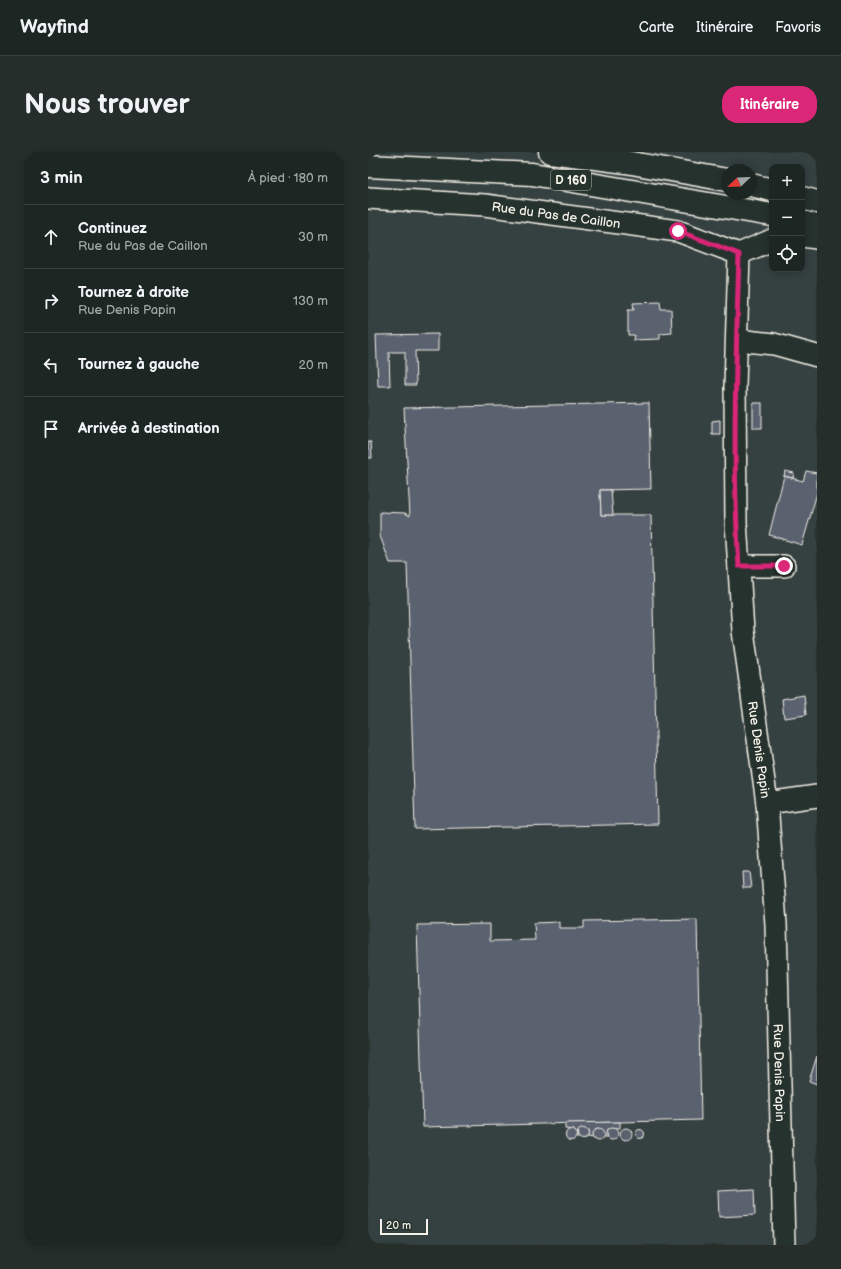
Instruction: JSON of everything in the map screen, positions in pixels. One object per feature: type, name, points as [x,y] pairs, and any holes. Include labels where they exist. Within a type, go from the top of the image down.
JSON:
[{"type":"main road","name":"D 160","points":[[550,152],[626,162],[721,179]]},
{"type":"main road","name":"D 160","points":[[368,166],[532,174],[769,214]]},
{"type":"main road","points":[[757,186],[769,189]]},
{"type":"main road","points":[[805,199],[817,202]]},
{"type":"main road","points":[[805,223],[817,226]]},
{"type":"street","name":"Rue du Pas de Caillon","points":[[368,198],[485,205],[678,231],[739,254]]},
{"type":"street","points":[[805,236],[817,238]]},
{"type":"street","points":[[739,254],[769,241]]},
{"type":"street","name":"Rue Denis Papin","points":[[739,254],[736,514],[743,631],[767,803],[776,924],[784,1245]]},
{"type":"street","points":[[737,340],[774,344],[817,356]]},
{"type":"street","points":[[739,566],[784,566]]},
{"type":"street","points":[[767,803],[817,796]]},
{"type":"shaded area","points":[[368,152],[817,152],[817,1245],[368,1245]]},
{"type":"building","points":[[660,302],[661,309],[671,309],[672,333],[660,334],[660,339],[633,340],[634,335],[628,335],[628,310],[634,310],[633,303]]},
{"type":"building","points":[[438,334],[438,351],[415,351],[416,385],[405,385],[405,352],[389,352],[390,386],[378,386],[376,335]]},
{"type":"building","points":[[649,403],[651,489],[600,490],[601,515],[651,515],[658,824],[415,829],[407,563],[390,563],[380,536],[380,512],[405,513],[410,516],[404,408]]},
{"type":"building","points":[[753,403],[762,403],[762,428],[753,428]]},
{"type":"building","points":[[720,420],[720,434],[712,434],[712,421]]},
{"type":"building","points":[[368,442],[371,442],[372,458],[368,458]]},
{"type":"building","points":[[785,471],[794,473],[793,478],[784,476]]},
{"type":"building","points":[[806,471],[817,473],[817,493],[802,545],[769,535],[784,476],[803,481]]},
{"type":"building","points":[[600,490],[611,490],[613,515],[601,515]]},
{"type":"building","points":[[804,695],[806,715],[784,718],[782,699]]},
{"type":"building","points":[[742,872],[749,872],[751,888],[743,888]]},
{"type":"building","points":[[697,919],[701,1120],[423,1127],[417,925],[490,924],[490,941],[535,940],[534,923],[559,922],[559,928],[584,928],[584,921]]},
{"type":"building","points":[[817,1056],[817,1084],[809,1081]]},
{"type":"building","points":[[620,1122],[620,1128],[607,1130],[607,1138],[603,1138],[603,1133],[599,1129],[593,1132],[593,1138],[588,1137],[588,1131],[582,1129],[578,1133],[579,1138],[576,1138],[576,1133],[574,1130],[565,1129],[565,1123]]},
{"type":"building","points":[[612,1128],[616,1130],[618,1134],[616,1138],[612,1140],[608,1138],[606,1134],[608,1130]]},
{"type":"building","points":[[626,1128],[630,1130],[632,1134],[630,1138],[626,1140],[622,1138],[620,1134],[622,1130]]},
{"type":"building","points":[[571,1129],[575,1131],[577,1135],[575,1139],[571,1141],[567,1139],[565,1135],[567,1131]]},
{"type":"building","points":[[581,1129],[585,1129],[587,1130],[587,1138],[581,1139],[578,1136],[578,1132]]},
{"type":"building","points":[[598,1129],[602,1131],[604,1135],[602,1139],[598,1141],[594,1139],[592,1135],[594,1131]]},
{"type":"building","points":[[640,1129],[645,1134],[640,1139],[635,1134]]},
{"type":"building","points":[[754,1189],[755,1215],[719,1217],[718,1191]]},
{"type":"route","points":[[678,231],[739,254],[735,386],[736,522],[739,566],[784,566]]}]
